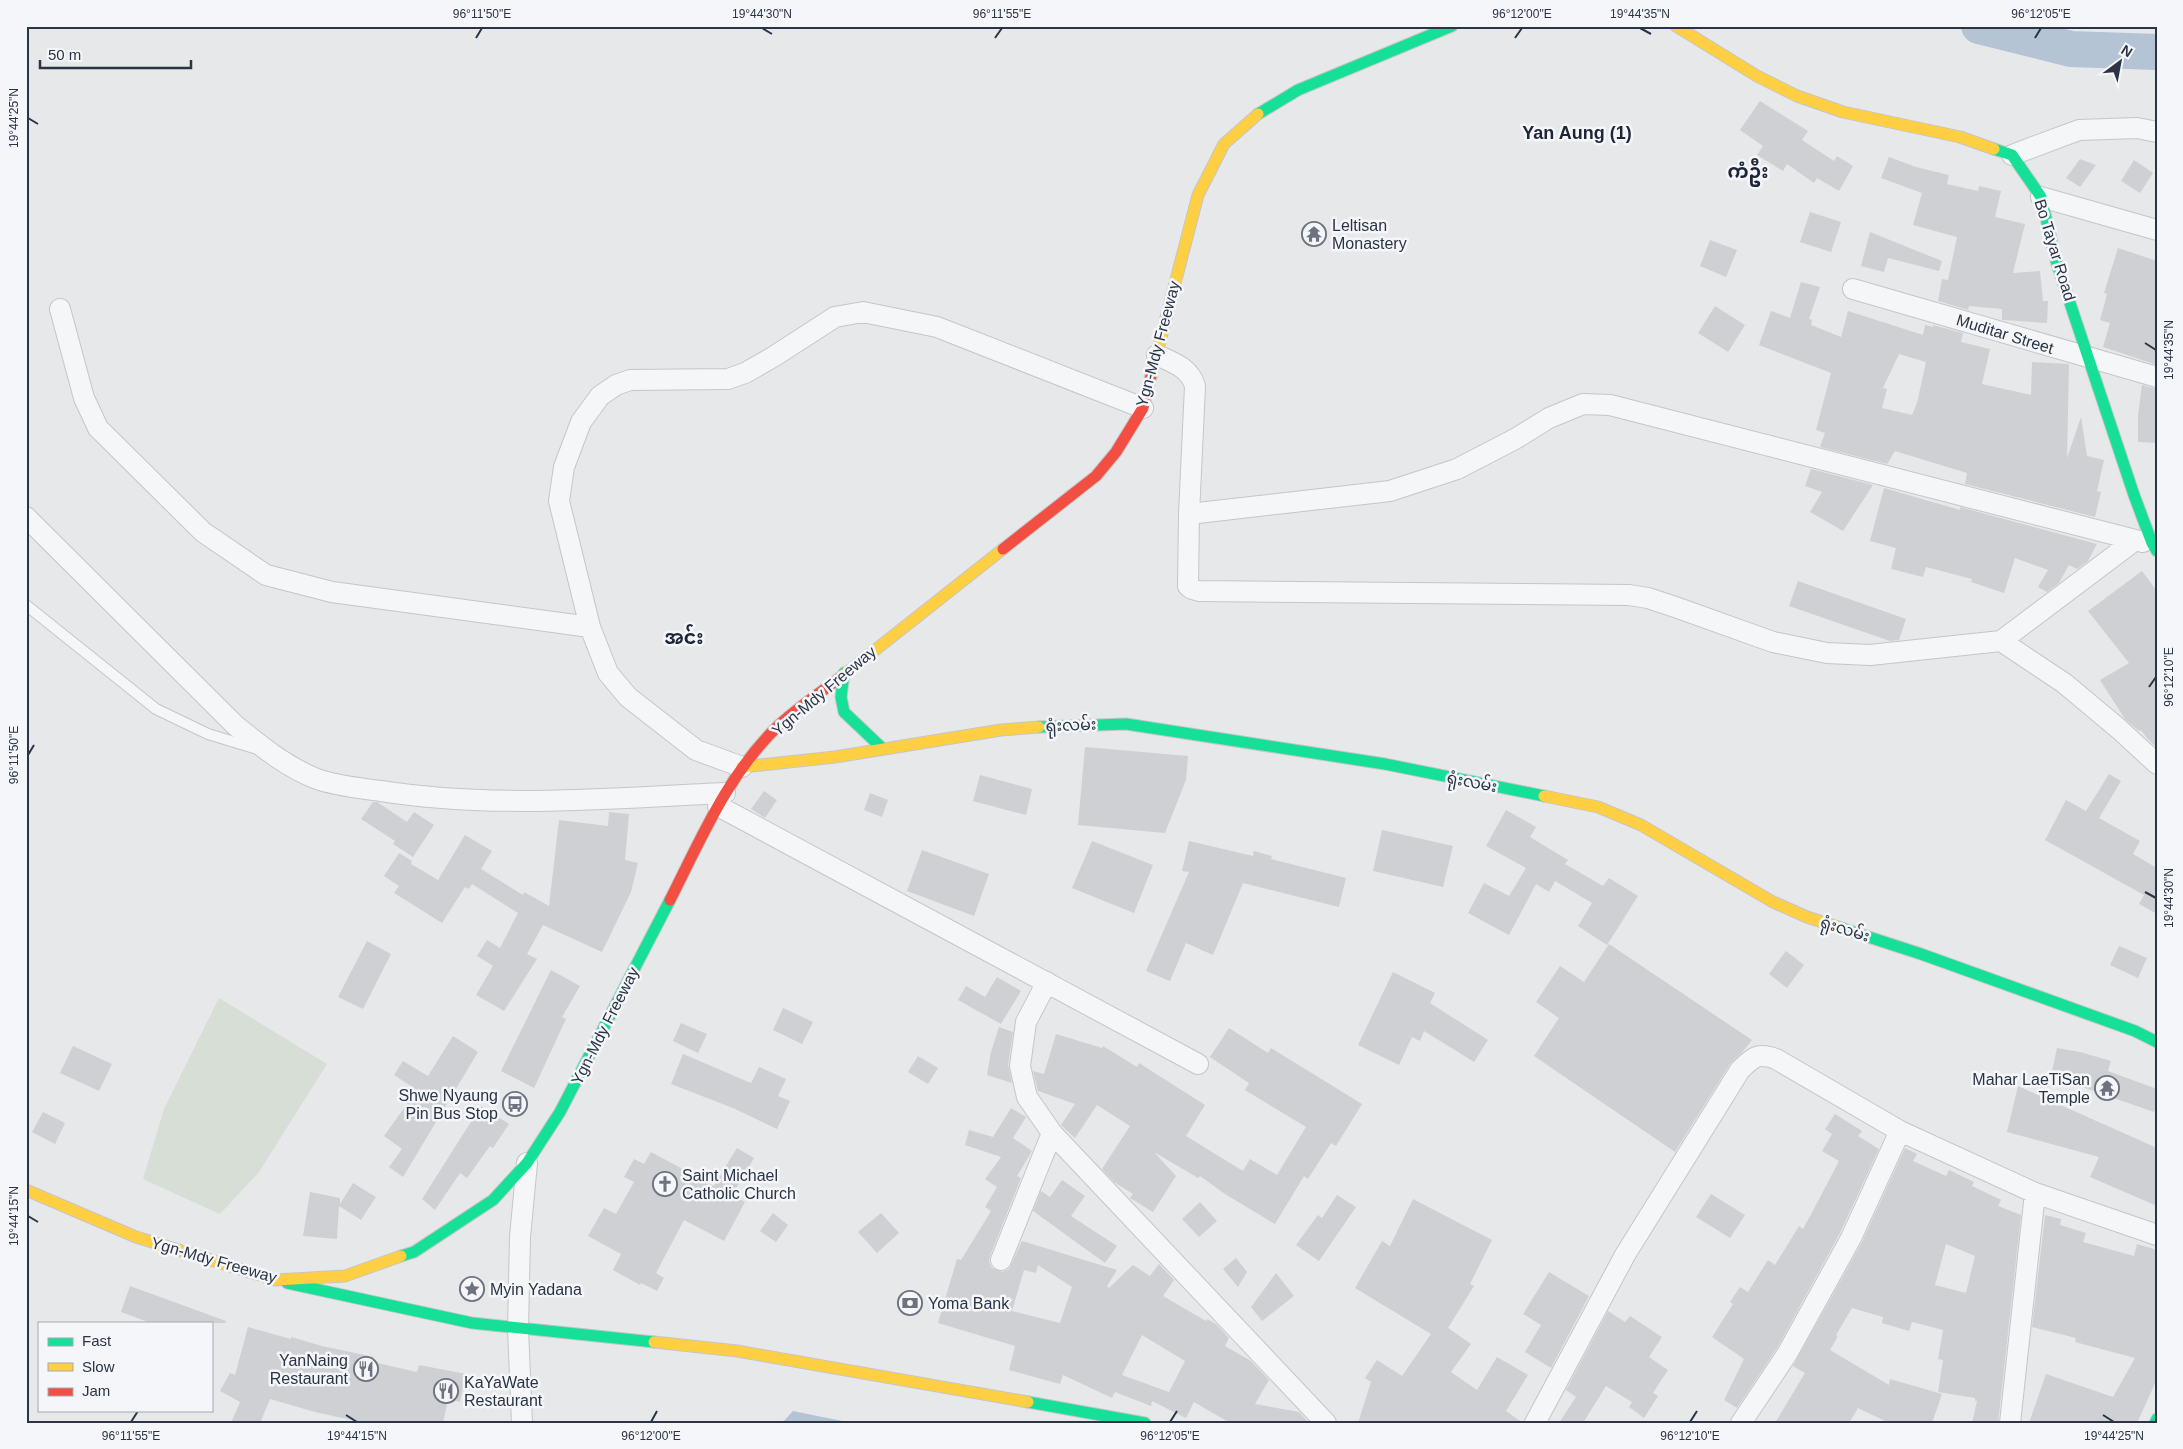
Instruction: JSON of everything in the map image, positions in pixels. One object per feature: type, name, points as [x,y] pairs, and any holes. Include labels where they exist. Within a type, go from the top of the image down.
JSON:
[{"type":"main road","name":"Ygn-Mdy Freeway","points":[[26,1190],[136,1237],[234,1269],[276,1280],[345,1276],[414,1252],[493,1200],[527,1163],[560,1112],[621,998],[671,895],[721,799],[742,767],[778,726],[1096,476],[1116,452],[1143,408],[1198,194],[1224,144],[1262,110],[1298,90],[1452,26]]},
{"type":"main road","points":[[1676,26],[1757,76],[1797,96],[1843,112],[1960,137],[2012,155]]},
{"type":"main road","name":"Bo Tayar Road","points":[[2012,155],[2041,197],[2057,264],[2090,359],[2148,545]]},
{"type":"main road","points":[[844,673],[841,697],[844,712],[883,749]]},
{"type":"main road","name":"ရုံးလမ်း","points":[[742,767],[883,749],[1001,730],[1058,725],[1126,724],[1386,764],[1598,807],[1641,825],[1733,880],[1773,902],[1807,917],[1940,960],[2135,1031],[2157,1042]]},
{"type":"main road","points":[[276,1280],[472,1323],[737,1351],[1145,1423]]},
{"type":"main road","points":[[2155,1423],[2157,1419]]},
{"type":"street","points":[[2012,155],[2079,130],[2137,128],[2157,132]]},
{"type":"street","points":[[2041,197],[2157,230]]},
{"type":"street","name":"Muditar Street","points":[[1853,289],[2157,377]]},
{"type":"street","points":[[60,310],[84,398],[98,428],[203,532],[266,575],[332,592],[590,627]]},
{"type":"street","points":[[742,767],[696,750],[628,697],[608,673],[590,627],[559,501],[564,467],[581,422],[600,396],[616,385],[630,380],[728,379],[745,373],[835,318],[863,312],[937,327],[1143,408]]},
{"type":"street","points":[[1157,356],[1185,369],[1192,376],[1195,386],[1189,514],[1188,586],[1192,590],[1629,595],[1670,605],[1773,642],[1827,653],[1870,655],[2001,641],[2148,545]]},
{"type":"street","points":[[1189,514],[1390,491],[1457,469],[1515,439],[1549,418],[1583,404],[1592,404],[1610,405],[2148,545]]},
{"type":"street","points":[[26,517],[235,725],[267,752],[290,767],[319,780],[416,797],[499,802],[721,799],[1047,982],[1198,1064]]},
{"type":"street","points":[[2001,641],[2064,683],[2157,764]]},
{"type":"street","points":[[1047,982],[1026,1022],[1020,1066],[1027,1097],[1052,1133],[1326,1423]]},
{"type":"street","points":[[1535,1423],[1625,1255],[1740,1070],[1753,1057],[1766,1055],[1776,1059],[1900,1131],[2035,1193],[2157,1235]]},
{"type":"street","points":[[1741,1423],[1787,1354],[1846,1246],[1900,1131]]},
{"type":"street","points":[[1001,1260],[1052,1133]]},
{"type":"street","points":[[522,1423],[518,1329],[520,1237],[527,1163]]},
{"type":"street","points":[[2010,1423],[2035,1193]]},
{"type":"lane","points":[[26,605],[156,710],[208,734],[267,752]]},
{"type":"shaded area","points":[[219,998],[327,1064],[259,1172],[220,1214],[143,1179],[164,1109]]},
{"type":"water","points":[[793,1411],[852,1423],[782,1423]]},
{"type":"building","points":[[1760,101],[1808,131],[1802,140],[1834,161],[1837,156],[1853,166],[1839,191],[1817,178],[1814,183],[1787,164],[1783,171],[1757,155],[1763,146],[1740,130]]},
{"type":"building","points":[[1889,157],[1916,167],[1949,175],[1947,184],[1978,191],[1979,186],[2001,191],[1995,217],[2025,224],[2013,273],[2040,271],[2043,301],[2048,301],[2047,323],[2002,320],[2002,309],[1969,306],[1968,310],[1938,301],[1942,279],[1948,280],[1957,237],[1913,225],[1922,193],[1881,178]]},
{"type":"building","points":[[2080,159],[2096,165],[2080,187],[2066,178]]},
{"type":"building","points":[[2134,160],[2153,173],[2140,193],[2121,181]]},
{"type":"building","points":[[1810,212],[1841,222],[1831,252],[1800,242]]},
{"type":"building","points":[[1870,232],[1942,261],[1939,271],[1888,258],[1884,272],[1861,266]]},
{"type":"building","points":[[1710,240],[1737,250],[1726,277],[1700,266]]},
{"type":"building","points":[[2118,248],[2157,261],[2157,365],[2103,347],[2110,323],[2100,320],[2107,294],[2104,293]]},
{"type":"building","points":[[1801,282],[1820,287],[1809,319],[1812,320],[1811,325],[1841,337],[1848,311],[1923,335],[1925,325],[1933,327],[1933,325],[1963,333],[1961,342],[1990,349],[1982,384],[2031,395],[2032,362],[2069,364],[2067,458],[2081,417],[2087,456],[2104,460],[2097,491],[2101,492],[2095,517],[1965,484],[1967,473],[1895,451],[1887,464],[1820,447],[1825,433],[1816,430],[1831,373],[1759,345],[1771,311],[1790,318]],"holes":[[[1899,354],[1926,362],[1917,403],[1912,415],[1882,408],[1887,389],[1883,388]]]},
{"type":"building","points":[[1715,306],[1745,325],[1728,352],[1698,333]]},
{"type":"building","points":[[2142,385],[2157,389],[2157,443],[2138,442],[2138,415]]},
{"type":"building","points":[[1811,469],[1873,485],[1843,531],[1810,512],[1822,492],[1805,486]]},
{"type":"building","points":[[1884,488],[1960,510],[1960,507],[2097,544],[2088,561],[2077,569],[2069,565],[2059,583],[2047,592],[2038,587],[2048,570],[2015,558],[2004,593],[1971,582],[1972,579],[1926,567],[1923,577],[1891,569],[1896,548],[1870,541]]},
{"type":"building","points":[[2142,571],[2157,591],[2157,748],[2141,730],[2139,731],[2125,719],[2100,680],[2129,663],[2088,611]]},
{"type":"building","points":[[1798,581],[1906,619],[1899,640],[1890,641],[1789,606]]},
{"type":"building","points":[[1085,747],[1188,756],[1186,780],[1165,833],[1078,825]]},
{"type":"building","points":[[2109,774],[2121,781],[2099,818],[2140,841],[2133,854],[2157,868],[2157,914],[2139,904],[2144,895],[2045,840],[2066,800],[2086,811]]},
{"type":"building","points":[[980,775],[1032,789],[1026,815],[973,801]]},
{"type":"building","points":[[764,791],[777,800],[765,818],[751,809]]},
{"type":"building","points":[[870,793],[888,800],[882,817],[864,810]]},
{"type":"building","points":[[373,802],[377,802],[407,822],[414,812],[434,825],[413,857],[393,844],[395,841],[361,819]]},
{"type":"building","points":[[1506,810],[1536,827],[1530,837],[1568,860],[1565,864],[1603,886],[1609,878],[1638,896],[1607,945],[1578,926],[1592,903],[1555,881],[1549,892],[1536,884],[1509,935],[1468,913],[1484,883],[1509,896],[1526,868],[1486,846]]},
{"type":"building","points":[[609,812],[629,814],[625,860],[638,863],[631,892],[602,952],[543,925],[527,954],[537,959],[504,1011],[476,995],[493,966],[477,956],[487,940],[500,948],[518,913],[472,884],[469,889],[465,887],[442,923],[394,893],[399,886],[384,876],[399,853],[412,861],[411,864],[438,880],[465,835],[492,851],[481,869],[523,895],[524,892],[549,906],[559,820],[608,826]]},
{"type":"building","points":[[1382,830],[1453,846],[1443,887],[1373,871]]},
{"type":"building","points":[[1092,841],[1153,865],[1134,913],[1072,888]]},
{"type":"building","points":[[1189,841],[1253,856],[1254,851],[1272,856],[1271,859],[1346,878],[1339,907],[1243,883],[1213,955],[1186,943],[1170,981],[1146,971],[1189,872],[1182,871]]},
{"type":"building","points":[[922,850],[989,874],[974,916],[907,891]]},
{"type":"building","points":[[367,941],[391,954],[363,1009],[338,997]]},
{"type":"building","points":[[1609,944],[1752,1040],[1730,1064],[1675,1152],[1534,1056],[1559,1018],[1536,1002],[1560,966],[1584,982]]},
{"type":"building","points":[[2119,946],[2147,958],[2138,978],[2110,965]]},
{"type":"building","points":[[1786,951],[1804,965],[1787,988],[1769,974]]},
{"type":"building","points":[[551,970],[580,986],[562,1017],[566,1019],[534,1088],[501,1071]]},
{"type":"building","points":[[1393,972],[1435,993],[1430,1003],[1488,1040],[1474,1062],[1424,1031],[1420,1041],[1412,1037],[1399,1065],[1358,1045]]},
{"type":"building","points":[[997,977],[1021,991],[1001,1024],[958,1000],[966,986],[985,997]]},
{"type":"building","points":[[783,1008],[813,1022],[802,1044],[773,1030]]},
{"type":"building","points":[[681,1023],[707,1034],[698,1053],[673,1041]]},
{"type":"building","points":[[999,1027],[1013,1032],[1008,1065],[1012,1083],[987,1075],[991,1052]]},
{"type":"building","points":[[1229,1028],[1268,1053],[1271,1048],[1362,1104],[1336,1146],[1331,1143],[1308,1179],[1304,1176],[1275,1224],[1225,1194],[1200,1176],[1198,1178],[1154,1152],[1176,1176],[1153,1212],[1130,1198],[1133,1194],[1114,1182],[1102,1169],[1130,1126],[1097,1105],[1075,1138],[1061,1125],[1075,1104],[1038,1091],[1033,1071],[1044,1074],[1056,1034],[1102,1048],[1103,1046],[1137,1067],[1139,1063],[1205,1105],[1186,1136],[1243,1171],[1250,1159],[1277,1175],[1306,1127],[1245,1090],[1249,1083],[1210,1057]]},
{"type":"building","points":[[453,1036],[478,1052],[403,1177],[389,1167],[402,1149],[384,1136],[417,1090],[394,1075],[403,1061],[428,1076]]},
{"type":"building","points":[[73,1046],[112,1064],[99,1091],[60,1073]]},
{"type":"building","points":[[2057,1048],[2111,1061],[2108,1071],[2157,1089],[2157,1102],[2154,1112],[2051,1076]]},
{"type":"building","points":[[683,1054],[751,1083],[759,1067],[786,1079],[778,1096],[790,1101],[777,1129],[733,1108],[671,1084]]},
{"type":"building","points":[[918,1056],[938,1068],[928,1084],[908,1072]]},
{"type":"building","points":[[2018,1086],[2157,1148],[2157,1206],[2090,1177],[2099,1157],[2007,1132]]},
{"type":"building","points":[[481,1106],[509,1124],[493,1148],[490,1146],[467,1178],[460,1173],[435,1210],[422,1199]]},
{"type":"building","points":[[1011,1108],[1026,1117],[1013,1138],[1032,1151],[1017,1176],[1021,1178],[990,1256],[989,1262],[992,1268],[1002,1272],[1009,1269],[1022,1241],[1117,1270],[1107,1286],[1109,1288],[1133,1265],[1150,1276],[1159,1264],[1174,1280],[1163,1296],[1206,1321],[1207,1319],[1216,1324],[1229,1338],[1225,1346],[1251,1361],[1269,1380],[1255,1404],[1299,1412],[1309,1423],[1230,1423],[1194,1402],[1186,1418],[1152,1401],[1151,1406],[1115,1392],[1112,1398],[1063,1375],[1060,1384],[1009,1370],[1015,1346],[938,1323],[957,1259],[961,1260],[991,1211],[985,1207],[997,1187],[985,1179],[1001,1157],[965,1145],[969,1130],[993,1137]],"holes":[[[1038,1265],[1072,1287],[1060,1323],[1012,1311],[1024,1270],[1036,1273]],[[1142,1335],[1185,1361],[1169,1392],[1122,1375]]]},
{"type":"building","points":[[43,1112],[65,1123],[55,1144],[32,1132]]},
{"type":"building","points":[[1835,1114],[1862,1131],[1858,1136],[1879,1149],[1840,1233],[1777,1348],[1737,1408],[1724,1400],[1744,1359],[1712,1337],[1733,1304],[1730,1302],[1740,1287],[1748,1292],[1768,1260],[1775,1265],[1799,1226],[1803,1229],[1839,1161],[1822,1151],[1832,1134],[1825,1129]]},
{"type":"building","points":[[737,1148],[754,1158],[732,1195],[745,1202],[724,1241],[684,1220],[656,1273],[664,1278],[657,1291],[641,1283],[640,1285],[613,1270],[621,1254],[588,1236],[604,1208],[616,1214],[634,1182],[624,1177],[634,1159],[644,1164],[651,1152],[714,1186]]},
{"type":"building","points":[[1905,1148],[1917,1154],[1913,1161],[1946,1176],[1949,1170],[1974,1182],[1972,1186],[2001,1200],[1998,1206],[2021,1215],[1998,1423],[1972,1423],[1977,1401],[1975,1401],[1975,1398],[1938,1392],[1943,1360],[1938,1359],[1943,1330],[1912,1322],[1909,1331],[1882,1323],[1883,1317],[1852,1308],[1836,1335],[1838,1336],[1830,1350],[1889,1385],[1890,1379],[1942,1394],[1932,1423],[1889,1423],[1858,1408],[1849,1423],[1775,1423],[1805,1373],[1793,1366],[1861,1244]],"holes":[[[1946,1244],[1975,1256],[1966,1293],[1935,1285]]]},
{"type":"building","points":[[1062,1180],[1085,1196],[1071,1216],[1117,1246],[1105,1263],[1033,1211],[1041,1191],[1050,1197]]},
{"type":"building","points":[[353,1183],[376,1197],[361,1220],[339,1206],[337,1239],[303,1236],[310,1192],[340,1198],[340,1204]]},
{"type":"building","points":[[1711,1194],[1745,1215],[1730,1238],[1696,1217]]},
{"type":"building","points":[[1337,1195],[1356,1207],[1319,1261],[1296,1245],[1318,1215],[1322,1218]]},
{"type":"building","points":[[1413,1199],[1492,1240],[1470,1284],[1474,1286],[1448,1328],[1471,1344],[1451,1372],[1477,1390],[1497,1357],[1528,1375],[1506,1411],[1523,1423],[1358,1423],[1371,1382],[1365,1378],[1377,1360],[1402,1376],[1431,1334],[1355,1288],[1382,1241],[1390,1246]]},
{"type":"building","points":[[1200,1202],[1217,1221],[1199,1237],[1182,1219]]},
{"type":"building","points":[[773,1213],[788,1225],[776,1242],[760,1231]]},
{"type":"building","points":[[881,1213],[899,1233],[877,1253],[858,1232]]},
{"type":"building","points":[[2045,1215],[2061,1219],[2060,1225],[2086,1233],[2083,1242],[2134,1256],[2137,1244],[2157,1250],[2157,1379],[2137,1423],[2029,1423],[2046,1374],[2113,1397],[2135,1358],[2075,1342],[2076,1338],[2032,1327]]},
{"type":"building","points":[[1236,1258],[1247,1272],[1238,1287],[1223,1269]]},
{"type":"building","points":[[1549,1272],[1589,1296],[1551,1368],[1525,1352],[1541,1325],[1523,1314]]},
{"type":"building","points":[[1276,1273],[1294,1296],[1262,1321],[1251,1307]]},
{"type":"building","points":[[130,1286],[226,1321],[225,1323],[148,1322],[121,1312]]},
{"type":"building","points":[[1608,1311],[1625,1322],[1630,1316],[1662,1337],[1649,1357],[1668,1370],[1653,1393],[1658,1396],[1644,1418],[1629,1407],[1632,1402],[1606,1386],[1583,1423],[1559,1423],[1576,1397],[1566,1390]]},
{"type":"building","points":[[248,1327],[291,1339],[291,1337],[374,1357],[373,1362],[417,1372],[419,1365],[466,1374],[460,1402],[448,1399],[443,1423],[365,1423],[315,1412],[270,1399],[260,1423],[231,1423],[240,1402],[220,1391],[230,1373],[235,1375]]},
{"type":"waterway","points":[[1979,26],[2071,49],[2157,52]]},
{"type":"traffic: fast","points":[[1258,114],[1298,90],[1452,26]]},
{"type":"traffic: fast","points":[[1994,149],[2012,155],[2041,197],[2057,264],[2134,495],[2152,543],[2157,551]]},
{"type":"traffic: fast","points":[[844,673],[841,697],[844,712],[883,749]]},
{"type":"traffic: fast","points":[[1039,727],[1126,724],[1385,764],[1544,796]]},
{"type":"traffic: fast","points":[[401,1256],[414,1252],[493,1200],[527,1163],[560,1112],[670,900]]},
{"type":"traffic: fast","points":[[1841,928],[1921,954],[2135,1031],[2157,1042]]},
{"type":"traffic: fast","points":[[287,1283],[472,1323],[654,1342]]},
{"type":"traffic: fast","points":[[1028,1402],[1145,1423]]},
{"type":"traffic: fast","points":[[2155,1423],[2157,1419]]},
{"type":"traffic: slow","points":[[1676,26],[1757,76],[1797,96],[1843,112],[1960,137],[1994,149]]},
{"type":"traffic: slow","points":[[1151,376],[1198,195],[1224,144],[1258,114]]},
{"type":"traffic: slow","points":[[841,677],[1003,549]]},
{"type":"traffic: slow","points":[[742,767],[835,757],[1001,730],[1039,727]]},
{"type":"traffic: slow","points":[[1544,796],[1598,807],[1641,825],[1773,902],[1807,917],[1841,928]]},
{"type":"traffic: slow","points":[[26,1190],[136,1237],[276,1280],[345,1276],[401,1256]]},
{"type":"traffic: slow","points":[[654,1342],[737,1351],[1028,1402]]},
{"type":"traffic: jam","points":[[1003,549],[1096,476],[1116,452],[1143,408],[1151,376]]},
{"type":"traffic: jam","points":[[670,900],[717,808],[744,765],[778,726],[841,677]]},
{"type":"place","name":"Leltisan Monastery","points":[[1314,234]]},
{"type":"place","name":"Mahar LaeTiSan Temple","points":[[2107,1088]]},
{"type":"place","name":"Shwe Nyaung Pin Bus Stop","points":[[515,1104]]},
{"type":"place","name":"Saint Michael Catholic Church","points":[[665,1184]]},
{"type":"place","name":"Myin Yadana","points":[[472,1289]]},
{"type":"place","name":"Yoma Bank","points":[[910,1303]]},
{"type":"place","name":"YanNaing Restaurant","points":[[366,1369]]},
{"type":"place","name":"KaYaWate Restaurant","points":[[446,1391]]},
{"type":"district","name":"Yan Aung (1)","points":[[1577,133]]},
{"type":"district","name":"ကံဦး","points":[[1748,171]]},
{"type":"district","name":"အင်း","points":[[684,637]]}]
